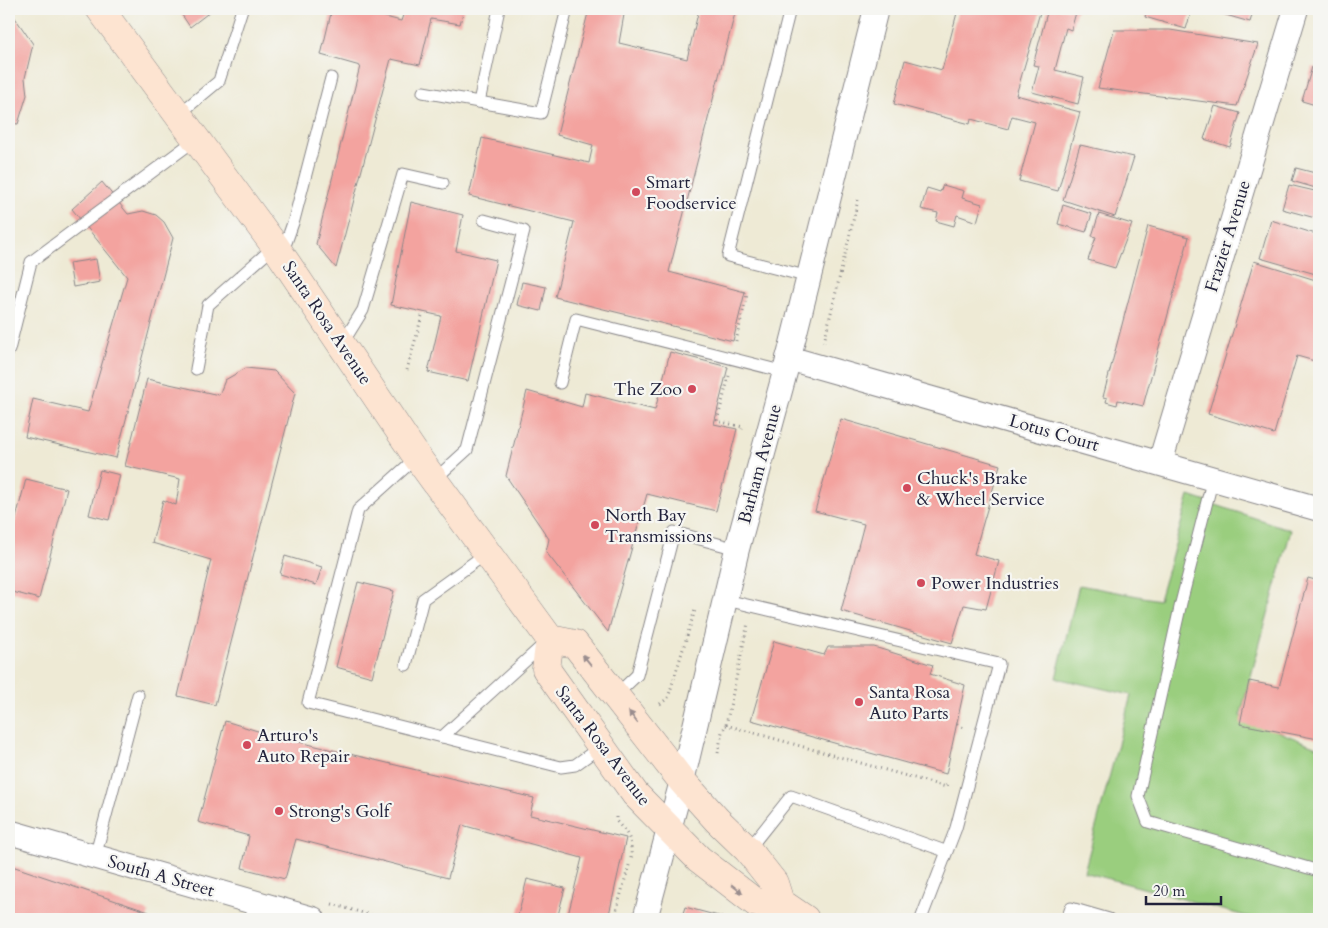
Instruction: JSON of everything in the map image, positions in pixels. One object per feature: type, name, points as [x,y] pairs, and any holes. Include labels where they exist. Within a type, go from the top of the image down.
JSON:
[{"type":"main road","name":"Santa Rosa Avenue","points":[[100,9],[278,251],[417,457],[550,639],[546,669],[635,794],[699,859],[756,903],[780,902]]},
{"type":"main road","points":[[550,639],[575,644],[682,781],[748,850],[774,884],[780,902],[805,919]]},
{"type":"street","name":"Barham Avenue","points":[[645,919],[682,781],[737,548],[809,277],[876,9]]},
{"type":"street","name":"Frazier Avenue","points":[[1160,463],[1296,9]]},
{"type":"street","name":"Lotus Court","points":[[786,365],[814,366],[1319,509]]},
{"type":"street","name":"South A Street","points":[[9,832],[282,915],[313,919]]},
{"type":"lane","points":[[178,115],[219,81],[242,9]]},
{"type":"lane","points":[[479,102],[499,9]]},
{"type":"lane","points":[[422,92],[541,112],[567,9]]},
{"type":"lane","points":[[790,9],[728,256],[809,277]]},
{"type":"lane","points":[[196,370],[208,305],[278,251],[294,220],[331,78]]},
{"type":"lane","points":[[9,350],[30,262],[195,140]]},
{"type":"lane","points":[[342,344],[363,310],[403,174],[443,183]]},
{"type":"lane","points":[[434,480],[468,450],[524,231],[484,220]]},
{"type":"lane","points":[[560,383],[576,319],[786,365]]},
{"type":"lane","points":[[417,457],[358,510],[308,703],[561,767],[575,765],[600,747]]},
{"type":"lane","points":[[1213,478],[1181,603],[1138,796],[1148,822],[1319,871]]},
{"type":"lane","points":[[616,695],[637,675],[674,532],[737,548]]},
{"type":"lane","points":[[406,666],[423,599],[487,553]]},
{"type":"lane","points":[[726,600],[999,664],[956,828],[945,851],[921,919]]},
{"type":"lane","points":[[442,738],[550,639]]},
{"type":"lane","points":[[95,857],[138,695]]},
{"type":"lane","points":[[748,850],[791,796],[945,851]]},
{"type":"lane","points":[[1067,919],[1071,908],[1109,919]]},
{"type":"path","points":[[814,366],[825,340],[858,200]]},
{"type":"path","points":[[743,344],[735,342],[747,295]]},
{"type":"path","points":[[408,370],[423,312]]},
{"type":"path","points":[[718,753],[752,606]]},
{"type":"path","points":[[957,724],[965,727],[962,736]]},
{"type":"path","points":[[726,725],[946,787],[949,779]]},
{"type":"path","points":[[616,817],[616,821],[632,842],[631,860]]},
{"type":"path","points":[[614,919],[629,865]]},
{"type":"green space","points":[[1189,496],[1291,530],[1240,716],[1319,748],[1319,919],[1256,919],[1084,872],[1131,695],[1056,678],[1079,585],[1159,600]]},
{"type":"building","points":[[9,9],[33,44],[25,78],[27,95],[18,124],[10,123],[9,126]]},
{"type":"building","points":[[178,9],[209,9],[211,11],[190,27]]},
{"type":"building","points":[[332,9],[354,9],[401,21],[405,9],[464,9],[460,24],[431,19],[420,65],[391,59],[336,268],[316,244],[360,66],[321,55]]},
{"type":"building","name":"Smart Foodservice","points":[[589,9],[625,9],[619,43],[687,59],[699,9],[736,9],[669,272],[745,292],[733,341],[555,297],[574,222],[469,196],[482,138],[589,163],[593,145],[557,135]]},
{"type":"building","points":[[958,9],[1041,9],[1016,95],[1080,112],[1058,191],[1019,181],[1035,122],[1012,116],[1008,129],[971,119],[970,124],[894,104],[905,60],[942,70]]},
{"type":"building","points":[[1048,9],[1077,9],[1071,30],[1066,28],[1055,70],[1084,77],[1078,104],[1032,92],[1039,66],[1033,65]]},
{"type":"building","points":[[1147,9],[1192,9],[1186,29],[1145,17]]},
{"type":"building","points":[[1205,9],[1254,9],[1250,22]]},
{"type":"building","points":[[1114,30],[1170,30],[1258,44],[1237,106],[1098,88]]},
{"type":"building","points":[[1312,67],[1319,69],[1319,106],[1302,101]]},
{"type":"building","points":[[1215,106],[1240,113],[1230,147],[1204,139]]},
{"type":"building","points":[[1080,145],[1134,157],[1115,217],[1063,200]]},
{"type":"building","points":[[1296,168],[1319,174],[1319,189],[1292,181]]},
{"type":"building","points":[[102,182],[128,214],[143,211],[156,215],[164,222],[173,238],[116,458],[25,437],[33,399],[88,412],[127,277],[72,209]]},
{"type":"building","points":[[943,185],[964,191],[962,198],[982,204],[977,222],[957,215],[954,226],[936,221],[938,213],[921,209],[927,188],[940,192]]},
{"type":"building","points":[[1289,185],[1319,192],[1319,219],[1282,209]]},
{"type":"building","points":[[411,202],[463,215],[456,251],[496,260],[468,381],[428,372],[441,316],[391,305]]},
{"type":"building","points":[[1063,205],[1092,214],[1086,232],[1058,224]]},
{"type":"building","points":[[1099,214],[1132,224],[1115,268],[1088,260],[1096,237],[1092,236]]},
{"type":"building","points":[[1271,220],[1319,235],[1319,275],[1260,258]]},
{"type":"building","points":[[1148,226],[1189,237],[1143,406],[1118,400],[1117,405],[1106,402],[1107,398],[1103,397]]},
{"type":"building","points":[[96,259],[100,282],[73,287],[69,263]]},
{"type":"building","points":[[1254,261],[1319,281],[1318,362],[1297,356],[1274,434],[1208,414]]},
{"type":"building","points":[[522,282],[546,287],[541,311],[517,305]]},
{"type":"building","name":"North Bay Transmissions","points":[[670,352],[728,367],[714,424],[737,429],[716,511],[647,494],[608,632],[546,552],[549,539],[506,476],[527,391],[582,407],[585,393],[655,410]]},
{"type":"building","points":[[246,368],[274,371],[295,393],[215,705],[178,696],[211,560],[152,543],[163,500],[176,505],[180,479],[125,466],[147,379],[219,395],[225,380]]},
{"type":"building","points":[[841,419],[1000,465],[974,554],[999,561],[986,609],[964,605],[952,643],[841,611],[864,524],[815,511]]},
{"type":"building","points":[[100,470],[120,475],[109,520],[89,515]]},
{"type":"building","points":[[26,479],[67,489],[39,599],[9,591],[9,545]]},
{"type":"building","points":[[285,556],[322,567],[316,585],[280,574]]},
{"type":"building","points":[[1308,578],[1319,581],[1318,739],[1240,724],[1249,681],[1279,687]]},
{"type":"building","points":[[358,582],[394,591],[372,677],[336,667]]},
{"type":"building","name":"Santa Rosa Auto Parts","points":[[774,641],[824,655],[828,647],[874,647],[933,665],[930,674],[965,685],[946,774],[751,720]]},
{"type":"building","points":[[225,721],[274,736],[534,798],[530,815],[626,838],[608,919],[567,919],[582,858],[462,825],[448,878],[296,839],[285,879],[242,868],[249,836],[198,822]]},
{"type":"building","points":[[9,865],[149,912],[147,919],[9,919]]},
{"type":"building","points":[[527,879],[565,888],[557,919],[517,919]]},
{"type":"building","points":[[685,907],[722,917],[721,919],[681,919]]},
{"type":"place","name":"Smart Foodservice","points":[[636,192]]},
{"type":"place","name":"The Zoo","points":[[692,389]]},
{"type":"place","name":"Chuck's Brake & Wheel Service","points":[[907,488]]},
{"type":"place","name":"North Bay Transmissions","points":[[595,525]]},
{"type":"place","name":"Power Industries","points":[[921,583]]},
{"type":"place","name":"Santa Rosa Auto Parts","points":[[859,702]]},
{"type":"place","name":"Arturo's Auto Repair","points":[[247,745]]},
{"type":"place","name":"Strong's Golf","points":[[279,811]]}]
